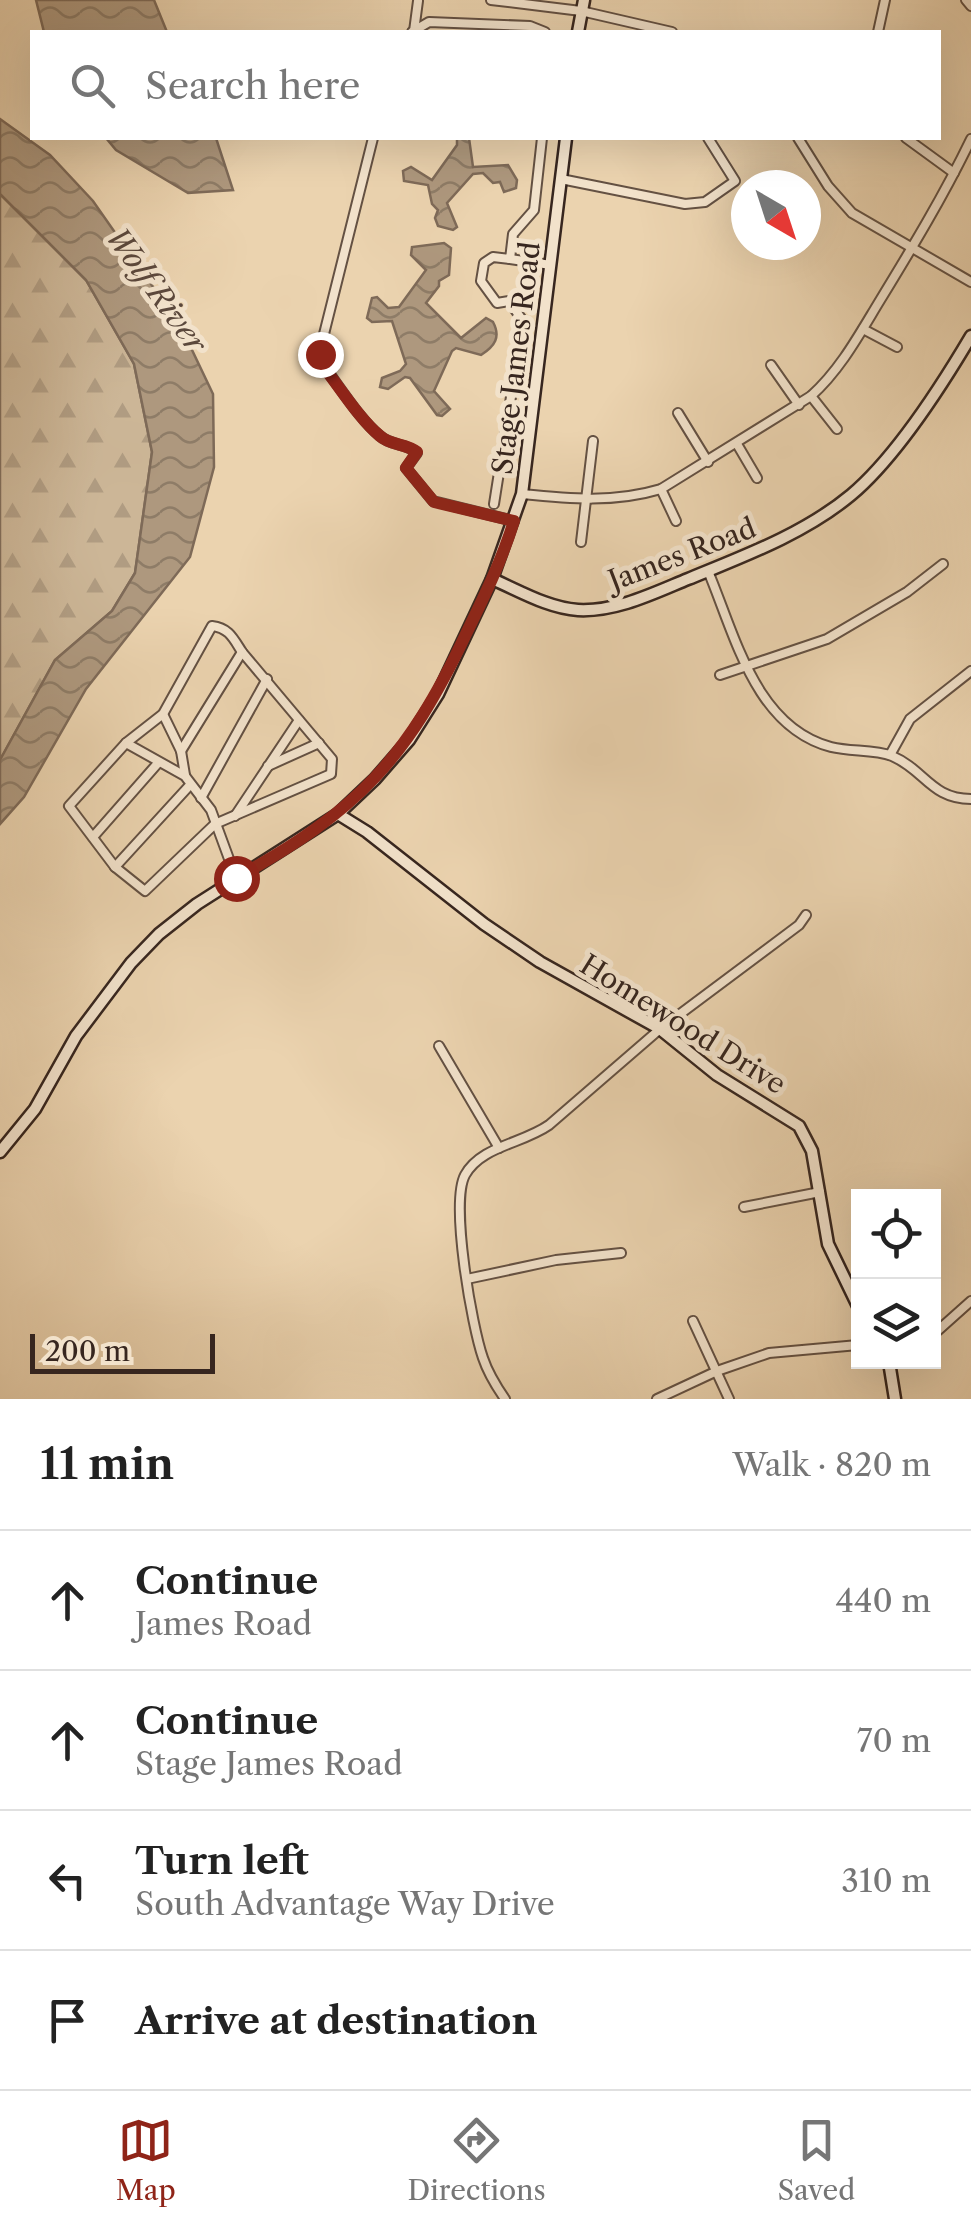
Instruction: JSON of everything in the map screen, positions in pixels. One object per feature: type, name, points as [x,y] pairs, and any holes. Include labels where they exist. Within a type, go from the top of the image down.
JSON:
[{"type":"street","points":[[413,30],[416,0],[433,0]]},
{"type":"street","points":[[491,0],[530,6],[582,6],[665,30]]},
{"type":"street","points":[[878,30],[885,0]]},
{"type":"street","points":[[530,6],[530,26]]},
{"type":"street","points":[[416,30],[429,22],[530,26],[541,30]]},
{"type":"street","points":[[522,494],[586,500],[635,497],[662,489],[811,396],[829,380],[863,329],[971,138]]},
{"type":"street","points":[[373,140],[320,354],[322,365],[380,436],[417,452],[406,468],[434,502],[514,521]]},
{"type":"street","points":[[510,259],[513,234],[534,210],[542,140]]},
{"type":"street","name":"Stage James Road","points":[[492,579],[522,494],[566,140]]},
{"type":"street","points":[[561,178],[685,204],[704,202],[734,181],[709,140]]},
{"type":"street","points":[[799,140],[828,186],[852,213],[971,282]]},
{"type":"street","points":[[909,140],[956,170],[971,172]]},
{"type":"street","points":[[494,504],[523,322],[508,301],[498,303],[480,281],[484,263],[493,257],[550,265]]},
{"type":"street","points":[[863,329],[897,347]]},
{"type":"street","name":"James Road","points":[[492,579],[562,608],[589,610],[634,600],[800,529],[864,484],[951,370],[971,336]]},
{"type":"street","points":[[771,366],[798,405]]},
{"type":"street","points":[[811,396],[838,429]]},
{"type":"street","points":[[678,413],[708,462]]},
{"type":"street","points":[[581,542],[593,441]]},
{"type":"street","points":[[737,444],[757,478]]},
{"type":"street","points":[[662,489],[676,521]]},
{"type":"street","points":[[720,675],[827,639],[907,592],[943,564]]},
{"type":"street","points":[[708,571],[748,665],[777,716],[803,735],[830,747],[890,755],[939,793],[971,799]]},
{"type":"street","points":[[0,1152],[35,1109],[76,1036],[131,963],[159,934],[236,878],[304,839],[376,779],[409,740],[438,694],[492,579]]},
{"type":"street","points":[[212,626],[230,633],[242,652],[332,759],[331,774],[215,824],[145,891],[115,866],[69,806],[126,743],[163,714],[212,626]]},
{"type":"street","points":[[181,751],[242,652]]},
{"type":"street","points":[[890,755],[910,720],[971,671]]},
{"type":"street","points":[[201,798],[267,680]]},
{"type":"street","points":[[163,714],[181,751],[187,780]]},
{"type":"street","points":[[234,817],[299,720]]},
{"type":"street","points":[[126,743],[187,780],[212,810],[236,878]]},
{"type":"street","points":[[264,768],[319,744]]},
{"type":"street","points":[[93,838],[158,763]]},
{"type":"street","points":[[115,866],[187,780]]},
{"type":"street","name":"Homewood Drive","points":[[338,814],[367,832],[484,924],[660,1029],[717,1075],[798,1126],[812,1151],[828,1244],[851,1292]]},
{"type":"street","points":[[505,1399],[484,1362],[467,1279],[458,1196],[465,1175],[481,1156],[531,1138],[549,1125],[660,1029],[799,925],[806,915]]},
{"type":"street","points":[[439,1046],[499,1148]]},
{"type":"street","points":[[744,1207],[820,1192]]},
{"type":"street","points":[[467,1279],[556,1260],[621,1254]]},
{"type":"street","points":[[941,1328],[971,1301]]},
{"type":"street","points":[[693,1321],[729,1399]]},
{"type":"street","points":[[657,1399],[768,1353],[851,1346]]},
{"type":"street","points":[[891,1369],[895,1399]]},
{"type":"green space","points":[[0,194],[86,280],[134,364],[152,452],[135,573],[112,611],[55,660],[0,760]]},
{"type":"water","points":[[36,0],[154,0],[166,30],[44,30]]},
{"type":"water","points":[[0,119],[50,155],[93,201],[181,327],[213,394],[214,467],[190,557],[86,689],[24,797],[0,824],[0,760],[55,660],[112,611],[135,573],[152,452],[134,364],[86,280],[0,194]]},
{"type":"water","points":[[108,140],[217,140],[233,190],[188,193],[116,150]]},
{"type":"water","points":[[457,140],[469,140],[473,167],[508,165],[517,180],[516,188],[504,192],[500,182],[493,183],[483,173],[473,174],[447,203],[457,227],[453,230],[438,226],[438,210],[432,204],[428,185],[404,181],[403,171],[411,167],[432,180]]},
{"type":"water","points":[[444,243],[451,248],[449,275],[439,281],[426,303],[461,338],[486,318],[493,322],[496,337],[481,355],[456,348],[452,351],[434,391],[450,409],[442,416],[437,415],[410,378],[405,377],[388,389],[380,387],[382,378],[400,371],[406,364],[392,321],[372,322],[367,318],[372,298],[377,297],[388,308],[399,307],[426,270],[411,255],[412,247]]},
{"type":"route","points":[[236,878],[304,839],[338,814],[376,779],[409,740],[438,694],[492,579],[514,521],[434,502],[406,468],[417,452],[380,436],[322,365],[320,354]]},
{"type":"water label","name":"Wolf River","points":[[156,290]]}]
